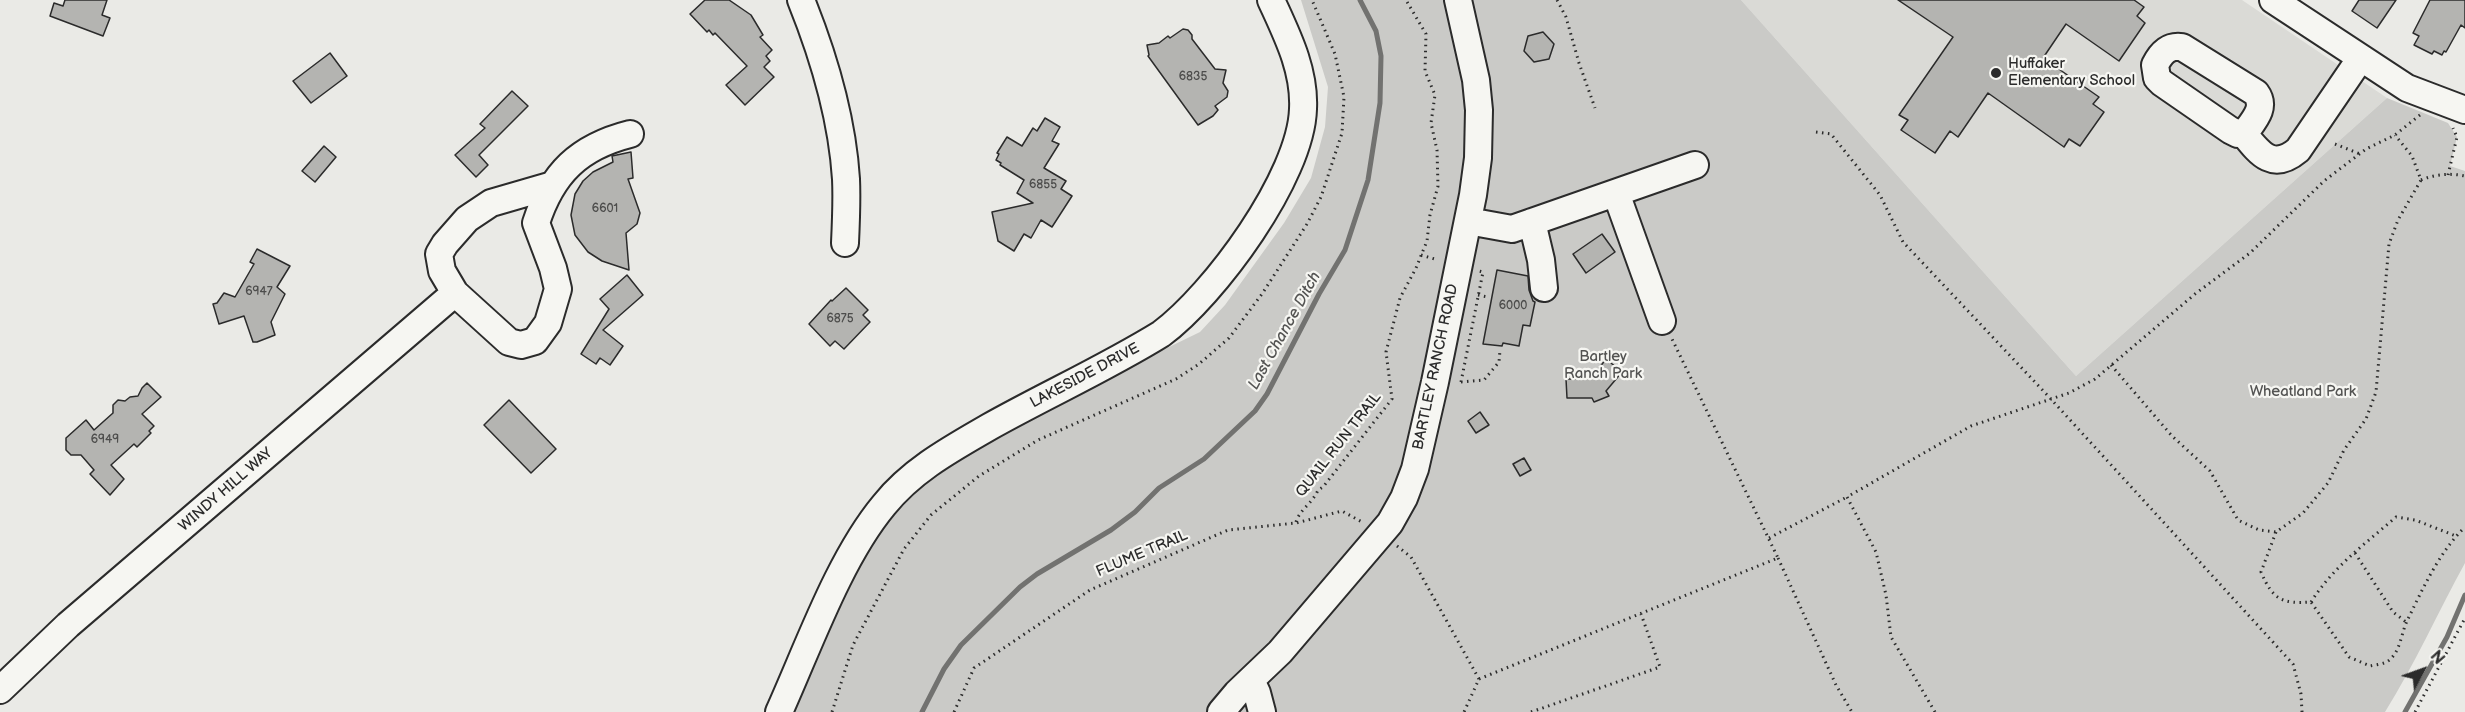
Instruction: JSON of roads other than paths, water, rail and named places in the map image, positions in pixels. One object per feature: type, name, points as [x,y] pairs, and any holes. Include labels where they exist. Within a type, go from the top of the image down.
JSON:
[{"type":"street","points":[[801,0],[821,48],[839,122],[846,179],[846,243]]},
{"type":"street","name":"LAKESIDE DRIVE","points":[[779,712],[854,549],[871,522],[895,492],[920,470],[956,446],[1161,334],[1200,299],[1244,240],[1287,169],[1299,137],[1304,110],[1296,58],[1271,0]]},
{"type":"street","name":"BARTLEY RANCH ROAD","points":[[1221,712],[1237,693],[1288,644],[1382,533],[1390,523],[1408,489],[1435,379],[1479,158],[1479,110],[1476,80],[1458,0]]},
{"type":"street","points":[[2287,4],[2360,59],[2457,117]]},
{"type":"street","points":[[2244,134],[2257,151],[2267,158],[2279,160],[2289,158],[2298,150],[2360,59]]},
{"type":"street","points":[[553,185],[491,203],[467,219],[439,254],[442,271],[455,293],[509,342],[521,345],[535,341],[548,323],[558,289],[554,268],[536,223],[543,199],[569,163],[612,139],[630,135]]},
{"type":"street","points":[[1468,221],[1512,229],[1695,165]]},
{"type":"street","points":[[1627,189],[1662,321]]},
{"type":"street","points":[[1532,222],[1541,260],[1544,288]]},
{"type":"street","name":"WINDY HILL WAY","points":[[0,690],[68,626],[455,293]]},
{"type":"street","points":[[1251,680],[1262,712]]},
{"type":"waterway","name":"Last Chance Ditch","points":[[922,712],[944,669],[961,645],[1020,587],[1037,574],[1111,530],[1135,512],[1159,488],[1204,459],[1255,411],[1267,394],[1319,294],[1345,250],[1368,180],[1380,103],[1381,56],[1376,31],[1360,0]]},
{"type":"waterway","points":[[2405,712],[2447,637],[2465,595]]},
{"type":"place","name":"Huffaker Elementary School","points":[[1996,73]]},
{"type":"park label","name":"Bartley Ranch Park","points":[[1603,366]]},
{"type":"park label","name":"Wheatland Park","points":[[2303,392]]}]
